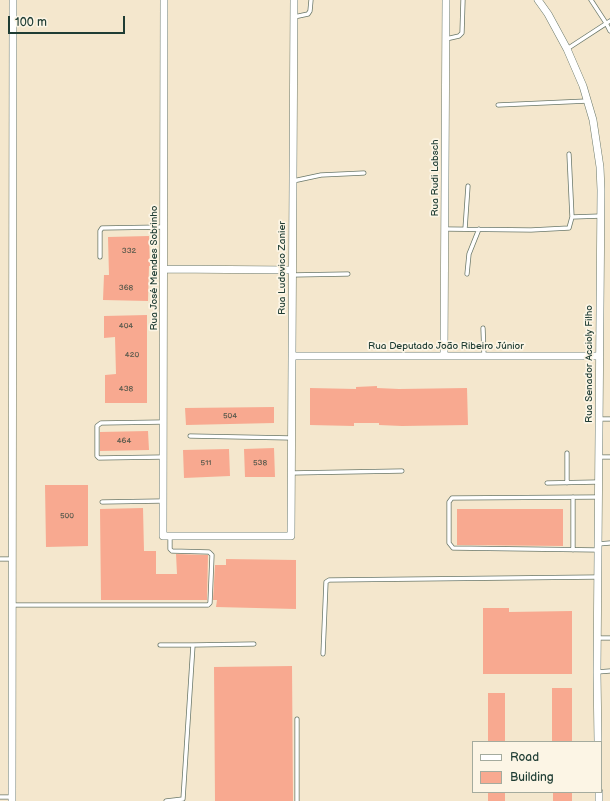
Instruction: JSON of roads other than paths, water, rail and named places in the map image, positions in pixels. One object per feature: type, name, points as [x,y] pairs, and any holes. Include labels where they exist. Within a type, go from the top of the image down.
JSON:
[{"type":"street","points":[[12,799],[13,0]]},
{"type":"street","name":"Rua José Mendes Sobrinho","points":[[164,0],[164,501],[167,536]]},
{"type":"street","name":"Rua Ludovico Zanier","points":[[167,536],[291,536],[294,0]]},
{"type":"street","name":"Rua Rudi Labsch","points":[[444,356],[446,0]]},
{"type":"street","name":"Rua Senador Accioly Filho","points":[[538,0],[548,14],[576,68],[593,120],[600,167],[597,638],[598,741]]},
{"type":"street","points":[[164,269],[292,272]]},
{"type":"street","name":"Rua Deputado João Ribeiro Júnior","points":[[292,356],[599,356]]},
{"type":"lane","points":[[294,17],[308,14],[310,11],[311,0]]},
{"type":"lane","points":[[446,39],[459,36],[462,33],[463,0]]},
{"type":"lane","points":[[591,0],[608,22],[610,31]]},
{"type":"lane","points":[[567,49],[608,22]]},
{"type":"lane","points":[[498,105],[588,102]]},
{"type":"lane","points":[[445,229],[531,230],[571,227],[572,217],[569,154]]},
{"type":"lane","points":[[293,181],[321,175],[364,173]]},
{"type":"lane","points":[[465,229],[468,186]]},
{"type":"lane","points":[[572,217],[600,216]]},
{"type":"lane","points":[[100,257],[100,230],[102,228],[164,228]]},
{"type":"lane","points":[[467,274],[469,254],[479,229]]},
{"type":"lane","points":[[292,272],[348,274]]},
{"type":"lane","points":[[483,328],[484,356]]},
{"type":"lane","points":[[599,419],[610,419]]},
{"type":"lane","points":[[164,422],[101,424],[97,426],[97,456],[99,458],[164,457]]},
{"type":"lane","points":[[190,436],[291,438]]},
{"type":"lane","points":[[567,453],[567,483]]},
{"type":"lane","points":[[599,457],[610,457]]},
{"type":"lane","points":[[291,473],[402,471]]},
{"type":"lane","points":[[547,483],[598,482]]},
{"type":"lane","points":[[573,497],[573,550]]},
{"type":"lane","points":[[598,497],[452,498],[449,502],[449,544],[453,548],[573,550],[598,547],[610,543]]},
{"type":"lane","points":[[102,502],[164,501]]},
{"type":"lane","points":[[12,605],[208,605],[210,603],[212,554],[209,552],[172,551],[170,549],[167,536]]},
{"type":"lane","points":[[0,559],[12,559]]},
{"type":"lane","points":[[322,654],[326,582],[329,580],[598,578]]},
{"type":"lane","points":[[597,638],[610,638]]},
{"type":"lane","points":[[160,645],[254,644]]},
{"type":"lane","points":[[166,801],[184,800],[193,645]]},
{"type":"lane","points":[[597,672],[610,672]]},
{"type":"lane","points":[[296,801],[297,719]]},
{"type":"lane","points":[[0,797],[12,799]]}]
